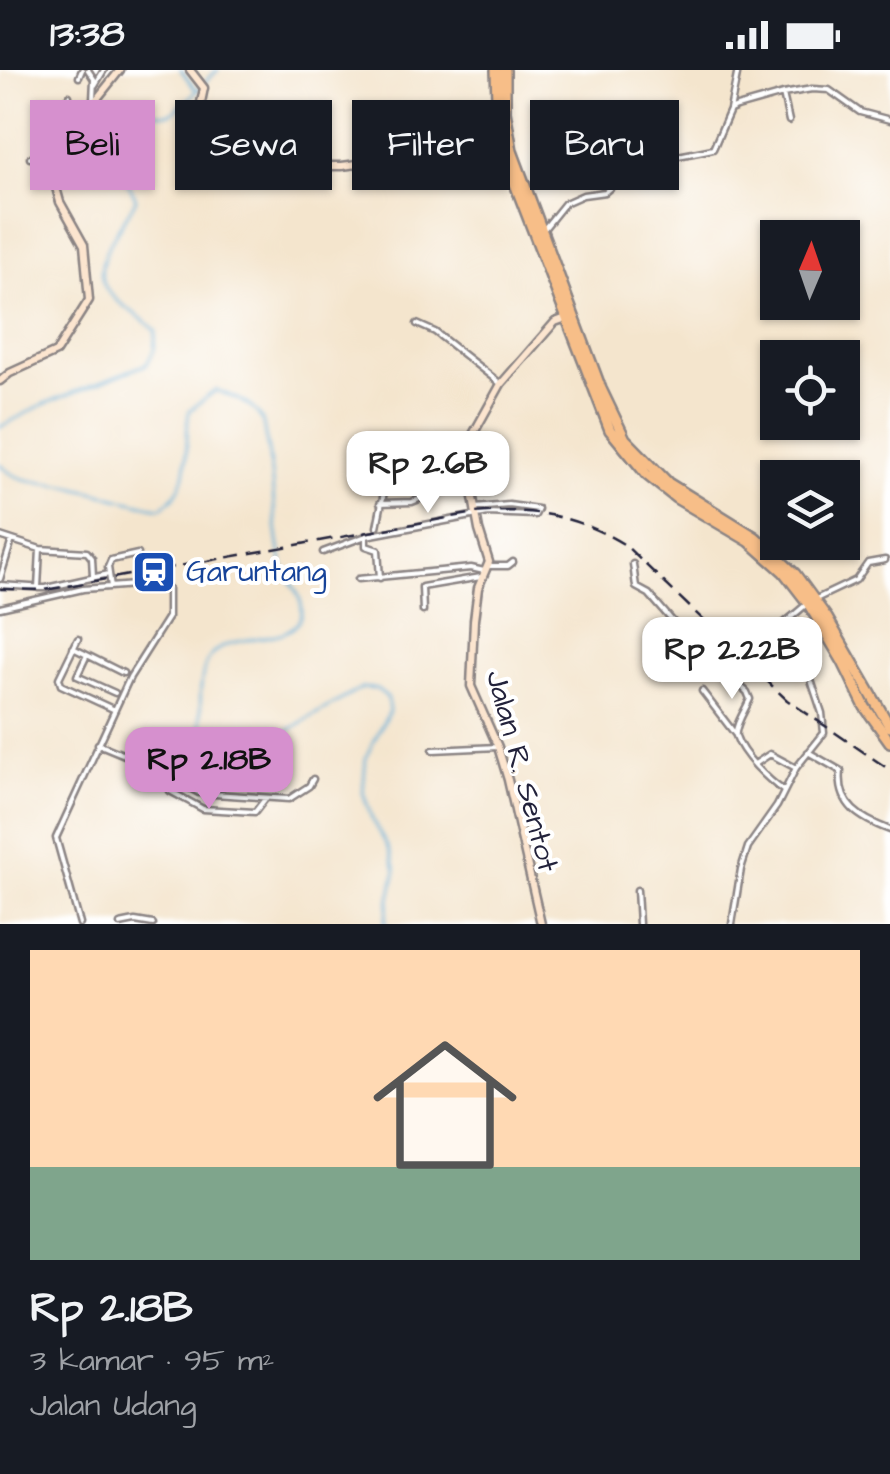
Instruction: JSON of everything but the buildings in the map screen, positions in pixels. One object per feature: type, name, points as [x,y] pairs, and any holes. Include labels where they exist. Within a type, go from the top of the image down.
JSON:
[{"type":"highway","points":[[496,70],[496,100]]},
{"type":"highway","points":[[505,70],[507,130],[610,430],[633,462],[676,498],[748,542],[812,601],[890,727]]},
{"type":"highway","points":[[510,162],[569,316]]},
{"type":"highway","points":[[812,601],[865,707],[890,742]]},
{"type":"street","points":[[79,78],[85,70],[95,85]]},
{"type":"street","points":[[93,100],[95,85],[104,70]]},
{"type":"street","points":[[190,70],[204,88],[191,151],[192,168],[211,171],[256,166],[352,165]]},
{"type":"street","points":[[540,231],[565,202],[605,192],[638,164],[713,149],[730,110],[738,70]]},
{"type":"street","points":[[96,100],[122,71]]},
{"type":"street","points":[[730,110],[783,94],[829,90],[860,112],[890,120]]},
{"type":"street","points":[[783,94],[789,122]]},
{"type":"street","points":[[0,381],[56,352],[90,300],[80,233],[56,190]]},
{"type":"street","points":[[356,450],[358,477],[386,482],[466,464],[471,438],[502,384],[555,322],[569,316]]},
{"type":"street","points":[[417,324],[435,332],[502,384]]},
{"type":"street","name":"Jalan R. Sentot","points":[[466,464],[488,552],[470,658],[471,686],[498,746],[541,924]]},
{"type":"street","points":[[377,526],[386,482]]},
{"type":"street","points":[[380,503],[412,502],[444,490],[472,486]]},
{"type":"street","points":[[323,552],[366,536],[475,511],[532,515]]},
{"type":"street","points":[[0,536],[40,550],[87,552],[92,558],[93,576]]},
{"type":"street","points":[[366,536],[366,546],[378,550],[380,579]]},
{"type":"street","points":[[12,540],[0,582],[38,588],[109,574]]},
{"type":"street","points":[[38,588],[40,550]]},
{"type":"street","points":[[111,587],[111,560],[138,554]]},
{"type":"street","points":[[732,924],[744,856],[796,768],[824,733],[810,678],[762,642],[812,601],[856,580],[868,563],[885,560]]},
{"type":"street","points":[[424,611],[422,587],[514,562]]},
{"type":"street","points":[[633,564],[636,587],[649,594],[681,631],[747,692],[750,699],[736,734]]},
{"type":"street","points":[[358,578],[471,568],[485,571]]},
{"type":"street","points":[[58,572],[60,584]]},
{"type":"street","points":[[0,608],[84,589],[165,584],[170,610],[115,710],[56,838],[80,924]]},
{"type":"street","points":[[78,639],[59,678],[61,685],[115,710]]},
{"type":"street","points":[[73,648],[122,673]]},
{"type":"street","points":[[88,656],[77,676],[114,692]]},
{"type":"street","points":[[702,691],[755,764],[784,792]]},
{"type":"street","points":[[98,744],[199,794],[289,799],[313,779]]},
{"type":"street","points":[[433,750],[498,746]]},
{"type":"street","points":[[808,752],[841,771],[840,790],[851,809],[863,820],[890,830]]},
{"type":"street","points":[[755,764],[770,754],[796,768]]},
{"type":"street","points":[[174,779],[170,791],[203,809],[254,812],[265,799]]},
{"type":"street","points":[[638,890],[639,924]]},
{"type":"street","points":[[120,924],[154,924]]},
{"type":"waterway","points":[[181,70],[195,89]]},
{"type":"waterway","points":[[0,427],[44,404],[147,364],[154,350],[156,331],[113,297],[102,280],[104,256],[136,199],[110,153],[115,116],[125,107],[162,114],[172,112],[218,70]]},
{"type":"waterway","points":[[0,464],[22,478],[161,508],[184,477],[189,411],[216,390],[257,413],[263,423],[269,455],[282,561],[299,596],[301,617],[284,632],[229,644],[208,660],[200,697],[203,750],[214,770],[235,772],[300,723],[362,688],[377,689],[387,697],[389,711],[366,757],[363,792],[396,870],[387,924]]},
{"type":"railway","points":[[0,589],[45,590],[475,513],[515,511],[553,516],[590,527],[625,545],[787,700],[890,770]]},
{"type":"place","name":"Garuntang","points":[[154,572]]}]
